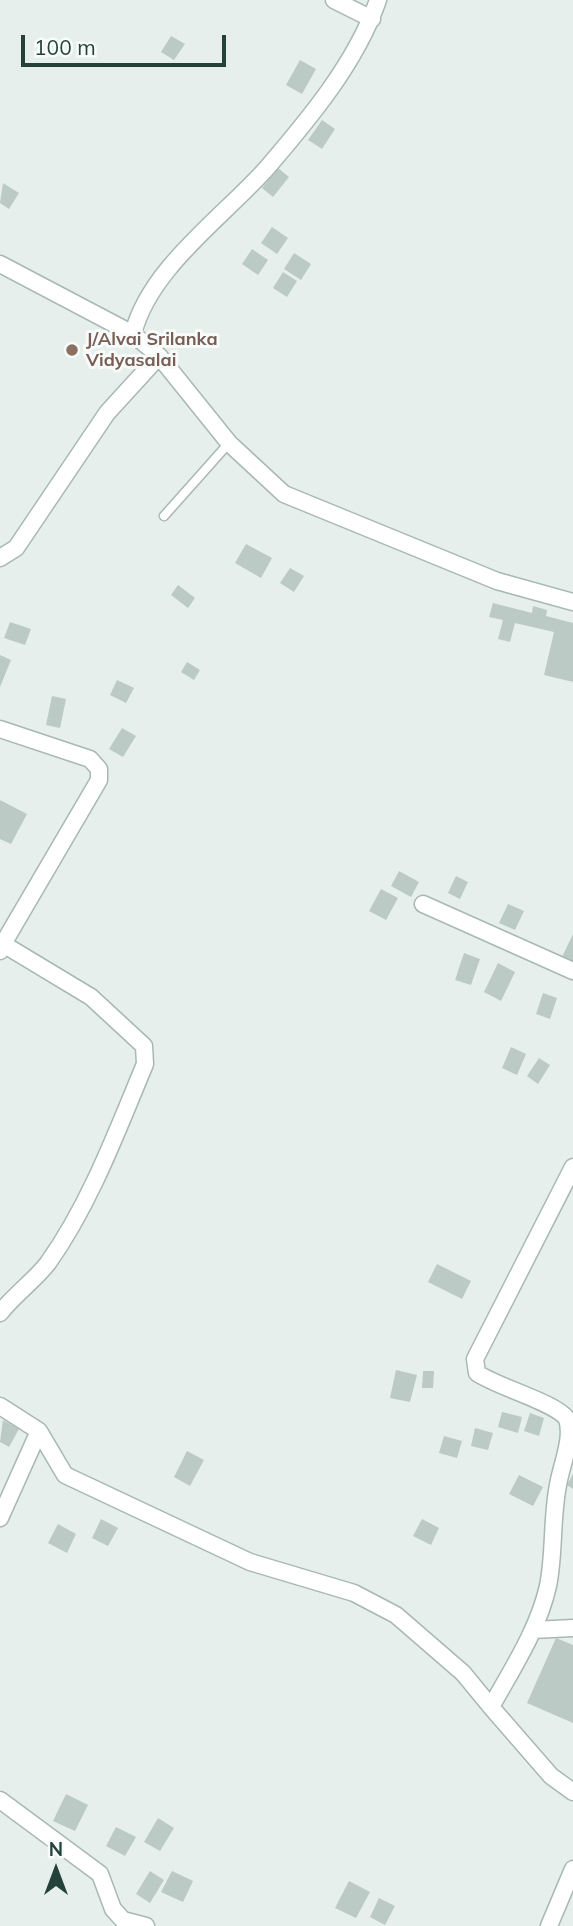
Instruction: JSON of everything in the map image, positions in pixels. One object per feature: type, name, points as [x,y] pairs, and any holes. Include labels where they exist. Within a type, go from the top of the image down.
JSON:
[{"type":"street","points":[[334,0],[372,19]]},
{"type":"street","points":[[133,334],[138,315],[174,263],[266,169],[335,82],[372,19],[378,0]]},
{"type":"street","points":[[0,264],[133,334],[159,356],[229,443],[284,494],[497,580],[573,602]]},
{"type":"street","points":[[0,558],[16,548],[107,413],[159,356]]},
{"type":"street","points":[[0,729],[90,759],[99,769],[99,780],[2,948],[91,997],[144,1046],[145,1064],[76,1216],[47,1265],[16,1292],[0,1314]]},
{"type":"street","points":[[424,904],[573,971]]},
{"type":"street","points":[[491,1707],[533,1630],[548,1586],[558,1482],[572,1434],[566,1417],[550,1406],[494,1385],[477,1373],[475,1359],[573,1167]]},
{"type":"street","points":[[0,1406],[39,1431],[65,1475],[250,1562],[354,1593],[396,1615],[463,1674],[551,1776],[573,1792]]},
{"type":"street","points":[[0,1518],[39,1431]]},
{"type":"street","points":[[533,1630],[573,1628]]},
{"type":"street","points":[[0,1800],[100,1874],[113,1909],[123,1920],[146,1926]]},
{"type":"street","points":[[549,1926],[573,1869]]},
{"type":"lane","points":[[164,516],[229,443]]},
{"type":"building","points":[[171,36],[185,44],[174,60],[161,52]]},
{"type":"building","points":[[300,60],[316,69],[302,94],[286,85]]},
{"type":"building","points":[[322,120],[335,129],[322,149],[308,140]]},
{"type":"building","points":[[278,168],[289,177],[273,197],[262,188]]},
{"type":"building","points":[[3,183],[19,193],[9,209],[0,203]]},
{"type":"building","points":[[272,227],[288,238],[277,254],[261,243]]},
{"type":"building","points":[[252,249],[268,260],[258,275],[242,264]]},
{"type":"building","points":[[294,253],[311,264],[301,280],[284,269]]},
{"type":"building","points":[[283,272],[297,281],[287,297],[273,288]]},
{"type":"building","points":[[246,544],[272,558],[261,578],[235,563]]},
{"type":"building","points":[[290,568],[304,576],[294,592],[280,583]]},
{"type":"building","points":[[178,585],[195,598],[188,608],[171,595]]},
{"type":"building","points":[[493,603],[532,613],[533,606],[547,610],[546,616],[573,623],[573,682],[544,675],[554,632],[515,623],[510,642],[498,639],[503,620],[489,617]]},
{"type":"building","points":[[10,622],[31,629],[25,645],[4,638]]},
{"type":"building","points":[[0,655],[11,660],[0,687]]},
{"type":"building","points":[[187,662],[200,670],[194,680],[181,672]]},
{"type":"building","points":[[117,680],[134,688],[126,703],[110,695]]},
{"type":"building","points":[[52,696],[66,699],[60,728],[46,725]]},
{"type":"building","points":[[122,728],[136,736],[123,757],[109,749]]},
{"type":"building","points":[[0,800],[27,814],[11,844],[0,839]]},
{"type":"building","points":[[399,871],[419,882],[411,897],[391,886]]},
{"type":"building","points":[[456,876],[468,882],[460,899],[448,893]]},
{"type":"building","points":[[381,889],[398,898],[386,920],[369,911]]},
{"type":"building","points":[[508,904],[524,911],[515,930],[499,923]]},
{"type":"building","points":[[573,934],[573,964],[561,959]]},
{"type":"building","points":[[464,953],[480,959],[471,985],[455,980]]},
{"type":"building","points":[[498,963],[515,972],[501,1001],[484,992]]},
{"type":"building","points":[[543,993],[557,998],[550,1019],[536,1014]]},
{"type":"building","points":[[511,1047],[526,1054],[517,1075],[502,1068]]},
{"type":"building","points":[[539,1058],[550,1065],[538,1084],[527,1076]]},
{"type":"building","points":[[437,1264],[471,1281],[462,1299],[428,1282]]},
{"type":"building","points":[[396,1370],[417,1375],[410,1402],[390,1398]]},
{"type":"building","points":[[423,1371],[434,1371],[433,1388],[422,1388]]},
{"type":"building","points":[[502,1412],[522,1417],[518,1433],[498,1427]]},
{"type":"building","points":[[530,1413],[544,1418],[539,1436],[524,1431]]},
{"type":"building","points":[[3,1420],[19,1429],[9,1447],[0,1442]]},
{"type":"building","points":[[475,1428],[493,1433],[488,1450],[471,1446]]},
{"type":"building","points":[[444,1436],[462,1441],[457,1458],[439,1453]]},
{"type":"building","points":[[187,1451],[204,1460],[190,1486],[174,1477]]},
{"type":"building","points":[[573,1474],[573,1489],[567,1485]]},
{"type":"building","points":[[519,1475],[543,1487],[533,1506],[509,1494]]},
{"type":"building","points":[[101,1519],[118,1528],[108,1546],[92,1538]]},
{"type":"building","points":[[422,1519],[439,1528],[431,1545],[413,1536]]},
{"type":"building","points":[[58,1524],[76,1534],[67,1553],[48,1543]]},
{"type":"building","points":[[556,1638],[573,1645],[573,1723],[527,1703]]},
{"type":"building","points":[[66,1794],[88,1805],[75,1831],[53,1821]]},
{"type":"building","points":[[158,1818],[174,1828],[160,1851],[144,1842]]},
{"type":"building","points":[[116,1827],[136,1837],[125,1856],[106,1846]]},
{"type":"building","points":[[150,1871],[164,1880],[150,1903],[136,1894]]},
{"type":"building","points":[[172,1871],[193,1881],[183,1902],[161,1892]]},
{"type":"building","points":[[349,1881],[370,1892],[356,1918],[335,1908]]},
{"type":"building","points":[[379,1898],[395,1906],[385,1925],[370,1917]]},
{"type":"place","name":"J/Alvai Srilanka Vidyasalai","points":[[72,350]]}]
